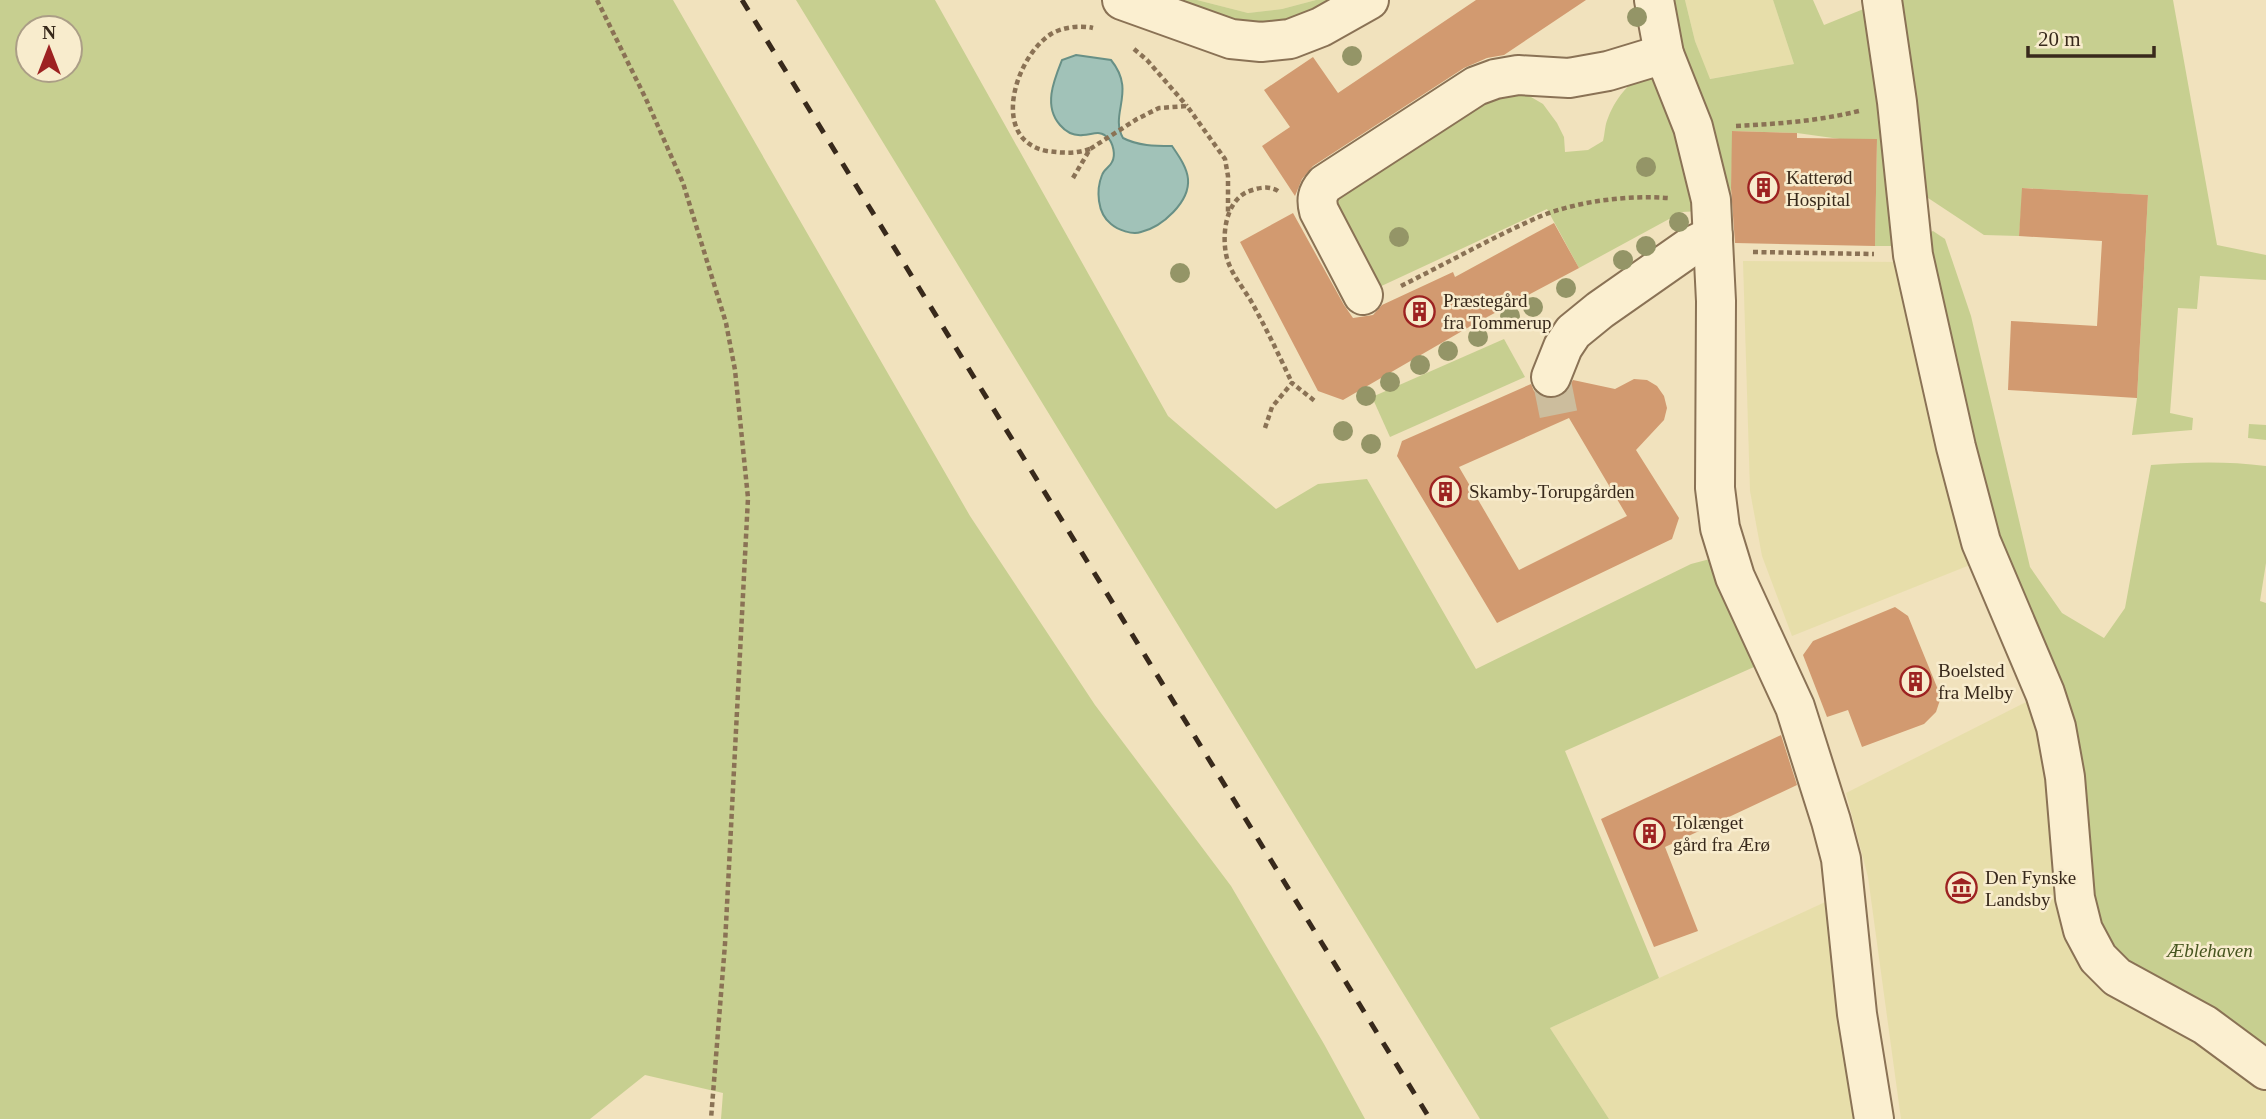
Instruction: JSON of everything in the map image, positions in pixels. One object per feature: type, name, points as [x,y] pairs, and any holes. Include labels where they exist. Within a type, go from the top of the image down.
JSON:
[{"type":"street","points":[[1113,15],[1231,39],[1261,42],[1290,39],[1321,27],[1369,0]]},
{"type":"street","points":[[1654,0],[1664,54],[1693,127],[1712,229],[1716,301],[1715,488],[1720,528],[1735,577],[1796,707],[1841,859],[1857,1014],[1874,1119]]},
{"type":"street","points":[[1882,0],[1897,102],[1913,255],[1956,447],[1981,542],[2045,693],[2056,727],[2065,777],[2075,898],[2083,930],[2098,958],[2117,977],[2205,1025],[2266,1070]]},
{"type":"street","points":[[1363,295],[1319,211],[1319,191],[1325,184],[1476,86],[1518,75],[1569,78],[1608,71],[1664,54]]},
{"type":"street","points":[[1551,377],[1563,347],[1573,332],[1712,229]]},
{"type":"path","points":[[597,0],[646,99],[683,183],[726,323],[748,498],[725,944],[711,1119]]},
{"type":"path","points":[[1113,15],[1051,34],[1023,67],[1012,97],[1014,118],[1021,139],[1039,149],[1076,153],[1101,144],[1159,108],[1187,107]]},
{"type":"path","points":[[1127,43],[1147,60],[1187,107],[1225,159],[1228,176],[1225,253],[1230,267],[1261,319],[1292,383],[1316,402]]},
{"type":"path","points":[[1693,127],[1798,122],[1830,118],[1897,102]]},
{"type":"path","points":[[1073,178],[1090,149]]},
{"type":"path","points":[[1228,213],[1241,195],[1256,188],[1273,188],[1297,202],[1317,202]]},
{"type":"path","points":[[1363,295],[1379,297],[1543,216],[1584,204],[1655,197],[1712,229],[1913,255]]},
{"type":"path","points":[[1265,428],[1272,407],[1292,383]]},
{"type":"shaded area","points":[[1197,0],[1316,0],[1282,9],[1248,13]]},
{"type":"shaded area","points":[[1685,0],[1773,0],[1794,64],[1709,79],[1695,41]]},
{"type":"shaded area","points":[[1743,261],[1906,262],[1975,563],[1792,636],[1762,556],[1750,491]]},
{"type":"shaded area","points":[[2036,697],[2266,1081],[2266,1119],[1901,1119],[1868,877],[1846,793]]},
{"type":"shaded area","points":[[1834,898],[1865,1119],[1609,1119],[1550,1028]]},
{"type":"green space","points":[[0,0],[673,0],[970,516],[1095,705],[1231,886],[1365,1119],[721,1119],[723,1093],[645,1075],[590,1119],[0,1119]]},
{"type":"green space","points":[[796,0],[935,0],[1168,416],[1276,509],[1318,484],[1367,479],[1476,669],[1691,564],[1710,559],[1754,667],[1565,751],[1659,978],[1550,1028],[1609,1119],[1480,1119]]},
{"type":"green space","points":[[1145,0],[1197,0],[1248,13],[1282,9],[1316,0],[1352,0],[1280,33]]},
{"type":"green space","points":[[1665,0],[1685,0],[1695,41],[1710,79],[1794,64],[1773,0],[1813,0],[1824,25],[1871,6],[1899,246],[1875,246],[1877,139],[1733,131],[1729,243]]},
{"type":"green space","points":[[1895,0],[2173,0],[2217,245],[2266,255],[2266,280],[2200,276],[2197,309],[2178,308],[2170,413],[2193,418],[2192,430],[2132,435],[2137,398],[2148,195],[2023,188],[2019,236],[1984,235],[1916,190]]},
{"type":"green space","points":[[1646,76],[1660,80],[1701,211],[1682,212],[1579,268],[1547,209],[1375,289],[1327,194],[1482,93],[1517,92],[1531,97],[1543,104],[1557,123],[1564,137],[1565,152],[1588,150],[1603,141],[1607,120],[1623,92]]},
{"type":"green space","name":"Æblehaven","points":[[1933,231],[1945,239],[1971,316],[2030,567],[2062,613],[2104,638],[2125,608],[2151,465],[2208,462],[2266,466],[2266,563],[2260,601],[2266,603],[2266,1057],[2129,966],[2104,937],[1992,539],[1923,235]]},
{"type":"green space","points":[[1504,339],[1525,377],[1390,437],[1372,397]]},
{"type":"green space","points":[[2249,424],[2266,425],[2266,440],[2248,438]]},
{"type":"water","points":[[1076,55],[1111,60],[1118,72],[1123,92],[1119,120],[1123,138],[1153,146],[1172,146],[1184,166],[1188,179],[1180,205],[1166,219],[1149,229],[1134,233],[1117,228],[1106,219],[1100,208],[1100,181],[1114,156],[1113,146],[1108,138],[1099,133],[1070,133],[1055,118],[1051,101],[1056,76],[1062,60]]},
{"type":"building","points":[[1476,0],[1586,0],[1504,55],[1487,58],[1464,68],[1313,166],[1302,179],[1295,196],[1262,146],[1290,127],[1264,90],[1313,57],[1338,93]]},
{"type":"building","points":[[1732,131],[1797,133],[1797,138],[1877,139],[1875,246],[1735,243],[1731,188]]},
{"type":"building","points":[[2022,188],[2148,195],[2137,398],[2008,390],[2011,321],[2097,326],[2102,241],[2019,236]]},
{"type":"building","name":"Præstegård fra Tommerup","points":[[1293,213],[1353,318],[1373,315],[1382,305],[1453,272],[1455,277],[1554,223],[1579,268],[1476,323],[1343,400],[1318,391],[1240,242]]},
{"type":"building","name":"Skamby-Torupgården","points":[[1634,379],[1647,380],[1657,386],[1664,396],[1667,408],[1664,420],[1636,450],[1679,518],[1672,539],[1497,623],[1397,456],[1402,441],[1531,384],[1534,391],[1542,397],[1553,399],[1565,394],[1573,380],[1615,389]],"holes":[[[1569,418],[1627,516],[1519,570],[1459,467]]]},
{"type":"building","name":"Boelsted fra Melby","points":[[1895,607],[1908,616],[1941,697],[1936,712],[1924,724],[1862,747],[1848,710],[1827,717],[1803,655],[1813,641]]},
{"type":"building","name":"Tolænget gård fra Ærø","points":[[1781,735],[1797,785],[1665,847],[1698,931],[1654,947],[1601,819]]},
{"type":"tunnel","points":[[1551,377],[1560,422]]},
{"type":"railway","points":[[742,0],[1430,1119]]},
{"type":"place","name":"Katterød Hospital","points":[[1763,188]]},
{"type":"place","name":"Præstegård fra Tommerup","points":[[1420,311]]},
{"type":"place","name":"Skamby-Torupgården","points":[[1446,491]]},
{"type":"place","name":"Boelsted fra Melby","points":[[1915,681]]},
{"type":"place","name":"Tolænget gård fra Ærø","points":[[1650,833]]},
{"type":"place","name":"Den Fynske Landsby","points":[[1962,888]]}]
